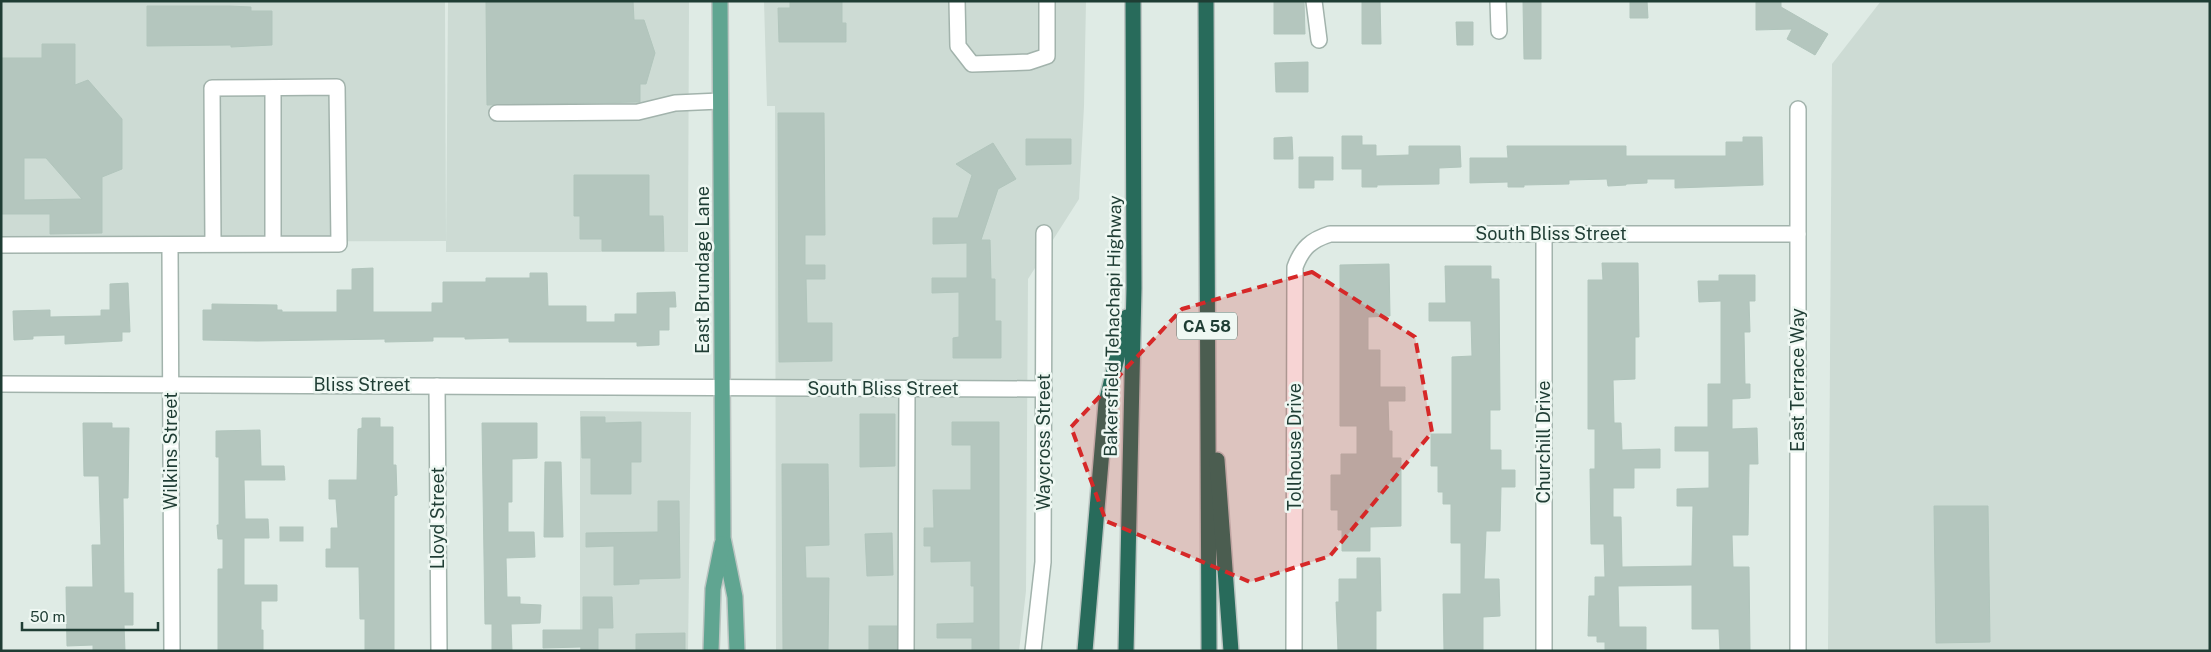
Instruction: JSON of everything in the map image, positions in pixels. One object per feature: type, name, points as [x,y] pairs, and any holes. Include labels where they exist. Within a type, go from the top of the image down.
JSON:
[{"type":"highway","name":"Bakersfield Tehachapi Highway","points":[[1126,651],[1134,288],[1133,1]]},
{"type":"highway","name":"CA 58","points":[[1206,1],[1209,651]]},
{"type":"highway","points":[[1085,651],[1106,403],[1134,288]]},
{"type":"highway","points":[[1207,323],[1231,651]]},
{"type":"main road","name":"East Brundage Lane","points":[[720,1],[723,538],[735,597],[737,651]]},
{"type":"main road","name":"East Brundage Lane","points":[[711,651],[713,589],[723,538]]},
{"type":"street","points":[[957,1],[958,46],[972,64],[1029,62],[1047,56],[1047,1]]},
{"type":"street","points":[[1314,1],[1319,40]]},
{"type":"street","points":[[1498,1],[1499,31]]},
{"type":"street","points":[[1,245],[339,244],[337,87],[212,88],[213,243]]},
{"type":"street","points":[[273,88],[273,243]]},
{"type":"street","points":[[497,113],[638,112],[675,103],[720,101]]},
{"type":"street","name":"East Terrace Way","points":[[1798,109],[1798,651]]},
{"type":"street","name":"Waycross Street","points":[[1033,651],[1043,562],[1044,233]]},
{"type":"street","name":"South Bliss Street","points":[[1307,246],[1317,238],[1330,234],[1798,234]]},
{"type":"street","name":"Churchill Drive","points":[[1544,234],[1544,651]]},
{"type":"street","name":"Tollhouse Drive","points":[[1294,651],[1295,267],[1300,254],[1307,246]]},
{"type":"street","name":"Wilkins Street","points":[[170,250],[172,651]]},
{"type":"street","name":"Bliss Street","points":[[1,384],[722,389]]},
{"type":"street","name":"Lloyd Street","points":[[437,386],[439,651]]},
{"type":"street","name":"South Bliss Street","points":[[722,389],[1044,389]]},
{"type":"street","points":[[906,651],[907,389]]},
{"type":"highlighted area","points":[[1312,272],[1415,337],[1432,432],[1330,556],[1250,582],[1106,521],[1071,427],[1182,309]]},
{"type":"shaded area","points":[[1,1],[445,1],[446,241],[1,242]]},
{"type":"shaded area","points":[[448,1],[689,1],[688,252],[446,252]]},
{"type":"shaded area","points":[[764,1],[1086,1],[1084,106],[1079,199],[1028,279],[1026,591],[1019,651],[776,651],[775,106],[767,106]]},
{"type":"shaded area","points":[[1881,1],[2210,1],[2210,651],[1828,651],[1832,64]]},
{"type":"shaded area","points":[[580,411],[691,412],[688,651],[580,651]]},
{"type":"building","points":[[486,1],[633,1],[634,20],[644,20],[655,53],[646,84],[640,84],[640,102],[487,105]]},
{"type":"building","points":[[790,1],[842,1],[842,23],[846,23],[846,42],[779,42],[778,8],[790,8]]},
{"type":"building","points":[[1274,1],[1304,1],[1305,34],[1274,34]]},
{"type":"building","points":[[1362,1],[1380,1],[1381,44],[1362,44]]},
{"type":"building","points":[[1523,1],[1541,1],[1541,59],[1524,59]]},
{"type":"building","points":[[1630,1],[1647,1],[1648,18],[1630,18]]},
{"type":"building","points":[[1756,1],[1781,1],[1781,7],[1828,34],[1815,55],[1787,39],[1792,29],[1756,30]]},
{"type":"building","points":[[147,6],[229,6],[251,7],[251,11],[272,11],[272,45],[231,47],[231,45],[147,46]]},
{"type":"building","points":[[1456,22],[1473,22],[1473,45],[1457,45]]},
{"type":"building","points":[[42,44],[75,44],[75,85],[88,80],[122,119],[122,169],[102,177],[102,233],[50,234],[50,214],[1,214],[1,58],[42,58]],"holes":[[[24,158],[46,158],[82,199],[24,200]]]},
{"type":"building","points":[[1308,62],[1308,92],[1276,92],[1275,63]]},
{"type":"building","points":[[778,113],[824,113],[825,235],[805,235],[805,265],[825,265],[825,279],[806,279],[807,323],[832,323],[832,361],[779,362]]},
{"type":"building","points":[[1342,136],[1362,136],[1362,145],[1376,145],[1376,156],[1409,155],[1409,146],[1460,146],[1461,167],[1439,168],[1439,184],[1362,187],[1362,169],[1342,169]]},
{"type":"building","points":[[1292,137],[1293,159],[1274,159],[1274,138]]},
{"type":"building","points":[[1743,137],[1762,137],[1763,185],[1675,188],[1675,179],[1647,179],[1647,183],[1608,186],[1607,179],[1569,180],[1569,184],[1524,185],[1524,187],[1508,187],[1508,182],[1470,183],[1470,158],[1508,158],[1507,146],[1626,146],[1626,156],[1726,156],[1726,142],[1743,142]]},
{"type":"building","points":[[1026,139],[1071,139],[1071,164],[1026,165]]},
{"type":"building","points":[[993,143],[1016,179],[998,189],[981,240],[990,240],[991,279],[995,279],[995,321],[1001,321],[1001,358],[953,358],[953,338],[959,337],[959,292],[932,293],[932,278],[967,278],[967,243],[933,244],[933,218],[958,218],[972,175],[956,164]]},
{"type":"building","points":[[1299,157],[1333,157],[1333,180],[1314,180],[1314,188],[1299,188]]},
{"type":"building","points":[[574,175],[649,175],[649,216],[663,216],[664,251],[602,251],[602,239],[580,239],[580,216],[574,216]]},
{"type":"building","points":[[1602,263],[1638,263],[1639,337],[1635,337],[1635,379],[1613,380],[1614,423],[1621,423],[1622,450],[1660,449],[1660,468],[1634,468],[1634,488],[1613,488],[1613,517],[1621,517],[1622,567],[1692,566],[1693,506],[1677,506],[1677,489],[1709,488],[1709,451],[1675,451],[1675,427],[1708,427],[1708,384],[1721,384],[1721,301],[1699,302],[1698,281],[1719,281],[1719,275],[1755,275],[1755,301],[1749,301],[1750,332],[1744,332],[1745,384],[1750,384],[1750,398],[1732,399],[1732,429],[1757,428],[1758,464],[1749,464],[1748,535],[1732,535],[1733,567],[1749,567],[1750,651],[1720,651],[1719,629],[1692,629],[1692,585],[1618,586],[1619,627],[1646,627],[1646,651],[1605,651],[1605,642],[1597,642],[1597,636],[1588,636],[1589,596],[1595,596],[1595,577],[1605,577],[1604,544],[1591,544],[1590,469],[1595,469],[1595,429],[1588,429],[1588,280],[1603,280]]},
{"type":"building","points":[[1389,264],[1390,316],[1368,317],[1368,350],[1380,350],[1380,387],[1405,387],[1405,401],[1388,401],[1389,431],[1392,431],[1392,458],[1401,458],[1401,526],[1370,527],[1370,551],[1342,551],[1342,530],[1338,530],[1338,510],[1331,510],[1331,475],[1341,475],[1341,454],[1357,454],[1357,426],[1340,426],[1340,265]]},
{"type":"building","points":[[1445,266],[1491,266],[1491,279],[1499,279],[1500,410],[1490,410],[1490,450],[1501,450],[1501,470],[1515,470],[1515,487],[1501,487],[1500,531],[1486,531],[1484,579],[1499,579],[1500,616],[1483,617],[1483,651],[1444,651],[1443,594],[1461,594],[1461,543],[1451,543],[1451,504],[1443,504],[1443,492],[1438,492],[1438,466],[1431,466],[1431,434],[1452,434],[1452,357],[1472,356],[1471,321],[1429,321],[1429,303],[1446,303]]},
{"type":"building","points":[[373,268],[373,312],[432,312],[432,303],[443,303],[443,282],[486,282],[486,278],[530,278],[530,273],[547,273],[548,306],[586,306],[586,322],[615,322],[615,314],[637,314],[637,293],[675,292],[676,307],[669,307],[669,330],[659,330],[659,345],[637,346],[637,342],[509,342],[509,338],[465,339],[465,337],[433,337],[433,341],[385,342],[385,339],[203,340],[203,310],[212,310],[212,304],[277,305],[277,310],[282,310],[282,312],[337,312],[337,290],[352,290],[352,269]]},
{"type":"building","points":[[128,283],[130,332],[122,332],[122,341],[65,344],[65,335],[33,336],[33,339],[14,340],[13,311],[50,310],[50,317],[101,316],[101,310],[110,310],[110,284]]},
{"type":"building","points":[[860,414],[895,414],[895,466],[860,467]]},
{"type":"building","points":[[581,417],[605,417],[605,423],[641,422],[641,462],[631,462],[631,494],[591,494],[591,458],[582,458]]},
{"type":"building","points":[[362,418],[380,418],[380,427],[393,427],[393,465],[396,465],[397,495],[394,496],[394,651],[365,651],[365,619],[360,619],[359,567],[326,567],[326,549],[331,549],[331,528],[338,528],[336,499],[329,499],[329,480],[357,480],[358,429],[362,428]]},
{"type":"building","points":[[952,422],[999,422],[999,651],[972,651],[972,638],[937,638],[937,624],[974,623],[974,586],[971,586],[971,561],[931,562],[931,546],[924,546],[924,528],[934,528],[933,490],[971,490],[971,445],[952,445]]},
{"type":"building","points":[[83,423],[112,423],[112,428],[129,428],[128,498],[123,498],[124,593],[133,593],[133,625],[124,625],[125,651],[93,651],[93,645],[67,646],[66,587],[93,587],[92,545],[101,545],[99,476],[84,476]]},
{"type":"building","points":[[482,423],[537,423],[537,458],[512,459],[512,502],[508,502],[508,532],[534,532],[535,557],[506,558],[507,597],[520,597],[520,604],[541,605],[540,623],[511,624],[512,651],[492,651],[492,624],[485,624]]},
{"type":"building","points":[[260,430],[261,466],[284,466],[285,480],[244,480],[245,519],[268,519],[269,538],[244,538],[244,585],[277,585],[277,601],[261,601],[263,651],[218,651],[218,569],[223,569],[223,539],[218,539],[217,525],[219,525],[219,457],[216,457],[216,431]]},
{"type":"building","points":[[545,462],[561,462],[563,537],[544,537]]},
{"type":"building","points":[[782,464],[828,464],[829,545],[805,546],[806,578],[829,578],[828,651],[783,651]]},
{"type":"building","points":[[658,501],[679,501],[680,578],[639,579],[639,584],[614,585],[614,546],[586,547],[586,533],[658,532]]},
{"type":"building","points":[[1934,506],[1988,506],[1990,642],[1936,643]]},
{"type":"building","points":[[280,527],[303,527],[303,541],[280,541]]},
{"type":"building","points":[[892,533],[893,575],[867,576],[865,534]]},
{"type":"building","points":[[1357,558],[1380,558],[1381,611],[1376,611],[1376,651],[1338,651],[1336,602],[1339,602],[1339,579],[1357,579]]},
{"type":"building","points":[[583,597],[612,597],[613,628],[598,628],[598,651],[581,651],[581,647],[543,648],[543,630],[583,630]]},
{"type":"building","points":[[869,626],[897,626],[897,651],[869,651]]},
{"type":"building","points":[[685,633],[685,651],[636,651],[636,634]]}]
